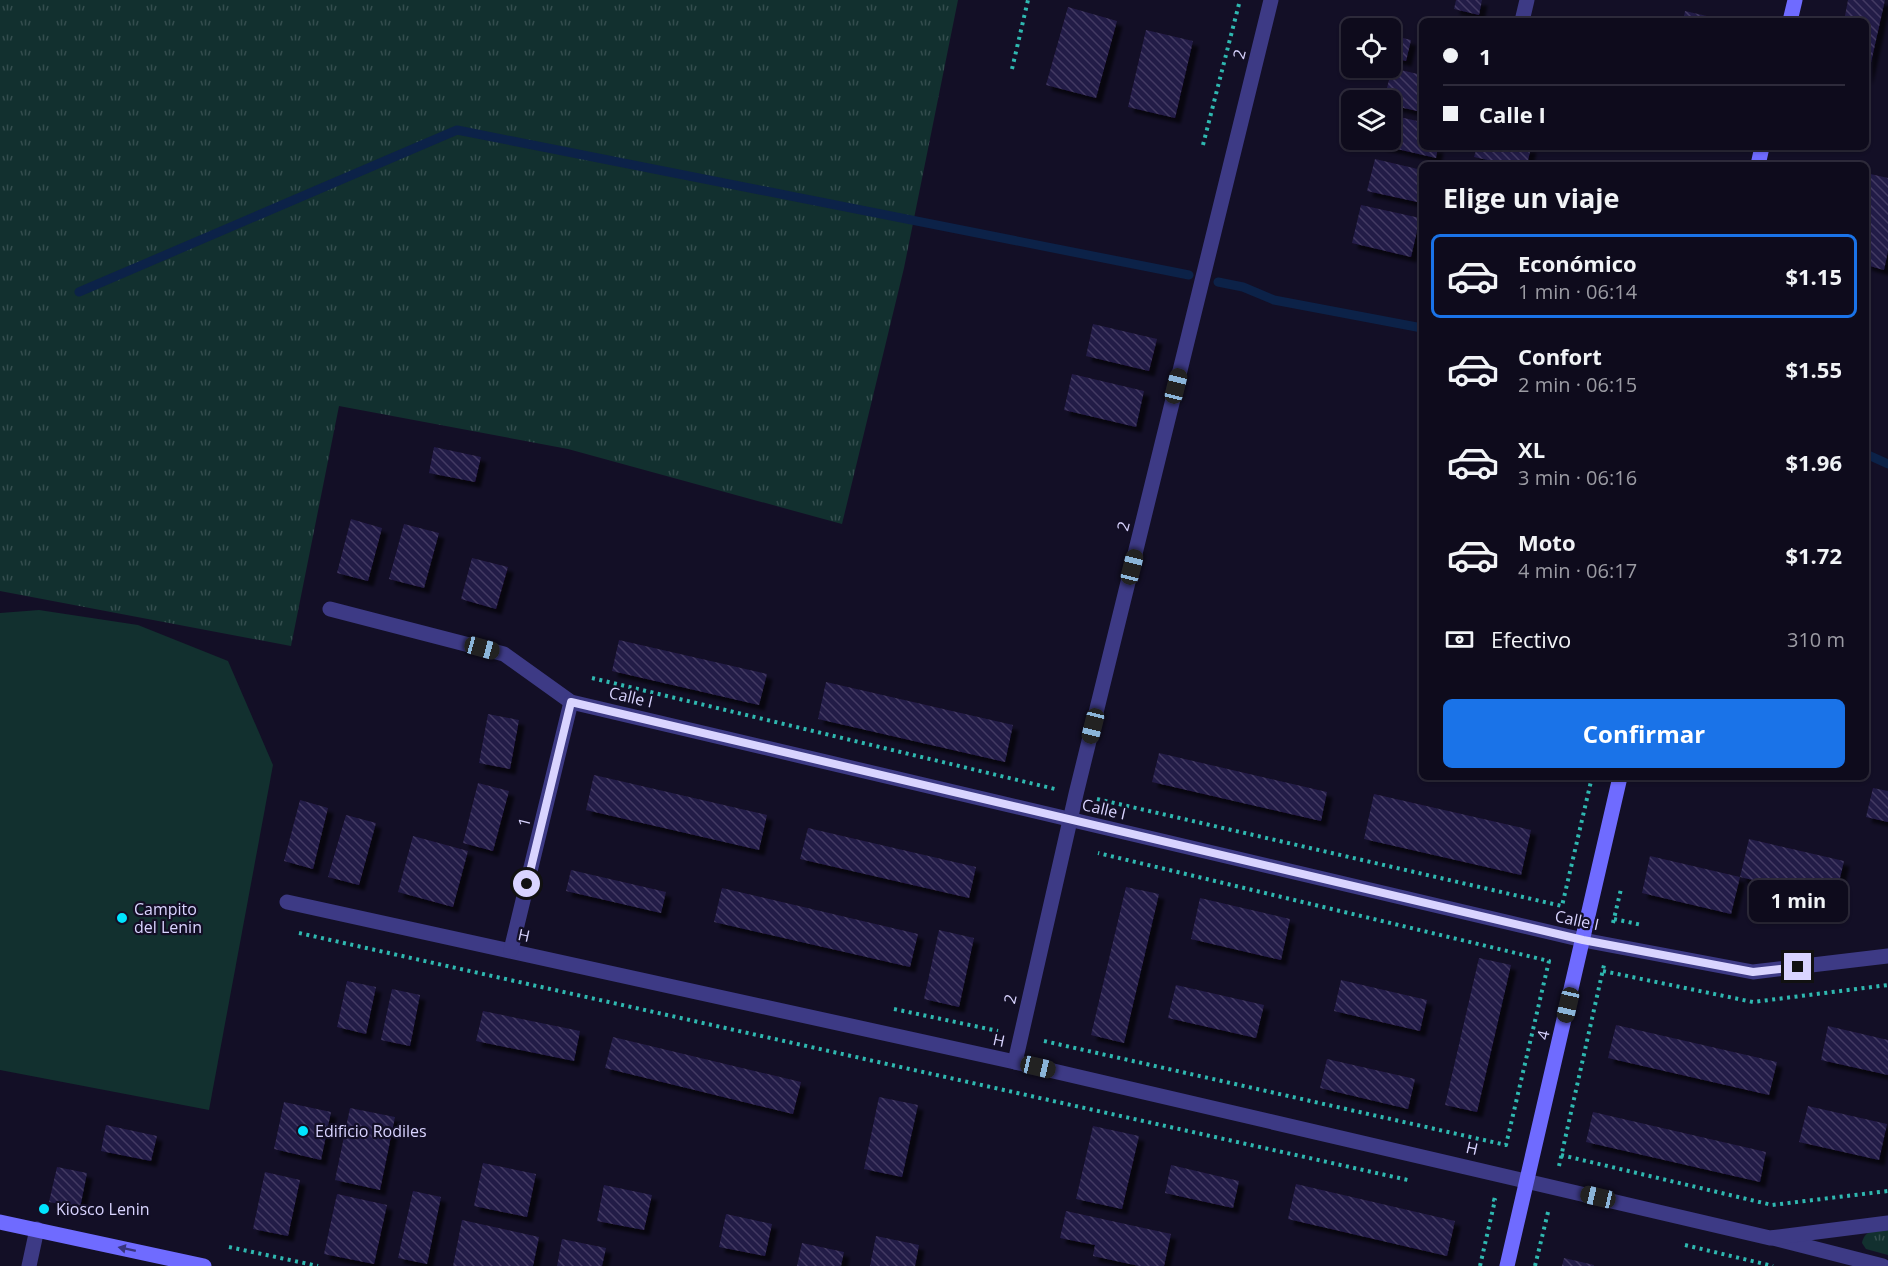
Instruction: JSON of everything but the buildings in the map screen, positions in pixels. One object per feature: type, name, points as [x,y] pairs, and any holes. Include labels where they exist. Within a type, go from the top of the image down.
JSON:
[{"type":"street","name":"2","points":[[1015,1062],[1076,794],[1271,0]]},
{"type":"street","points":[[1523,18],[1527,0]]},
{"type":"street","points":[[1791,18],[1795,0]]},
{"type":"street","name":"Calle I","points":[[330,609],[504,654],[571,702],[1583,940],[1753,972],[1888,956]]},
{"type":"street","name":"1","points":[[512,950],[571,702]]},
{"type":"street","name":"4","points":[[1507,1266],[1619,780]]},
{"type":"street","name":"H","points":[[287,902],[1015,1062],[1555,1186],[1883,1266]]},
{"type":"street","points":[[0,1222],[204,1266]]},
{"type":"street","name":"H","points":[[1770,1238],[1888,1222]]},
{"type":"street","points":[[29,1266],[37,1229]]},
{"type":"path","points":[[1012,69],[1028,0]]},
{"type":"path","points":[[1203,145],[1240,0]]},
{"type":"path","points":[[592,678],[1076,794],[1562,906],[1591,780]]},
{"type":"path","points":[[891,1008],[1506,1145],[1549,961],[1065,845]]},
{"type":"path","points":[[1535,1266],[1622,886]]},
{"type":"path","points":[[1614,919],[1649,926]]},
{"type":"path","points":[[299,933],[1413,1182]]},
{"type":"path","points":[[1561,1155],[1772,1205],[1888,1191]]},
{"type":"path","points":[[1480,1266],[1495,1200],[1483,1197]]},
{"type":"path","points":[[229,1247],[318,1266]]},
{"type":"green space","points":[[0,0],[958,0],[904,268],[842,524],[568,449],[339,406],[291,646],[0,591]]},
{"type":"green space","name":"Campito del Lenin","points":[[39,610],[138,625],[228,661],[273,765],[209,1110],[0,1070],[0,613]]},
{"type":"green space","points":[[1875,1230],[1888,1230],[1888,1255],[1866,1249],[1862,1243],[1868,1233]]},
{"type":"waterway","points":[[79,292],[457,130],[1189,275]]},
{"type":"waterway","points":[[1218,282],[1243,287],[1274,300],[1419,327]]},
{"type":"waterway","points":[[1869,455],[1888,464]]},
{"type":"place","name":"Campito del Lenin","points":[[122,918]]},
{"type":"place","name":"Edificio Rodiles","points":[[303,1131]]},
{"type":"place","name":"Kiosco Lenin","points":[[44,1209]]},
{"type":"route","points":[[527,884],[571,702],[1583,940],[1753,972],[1798,967]]}]
